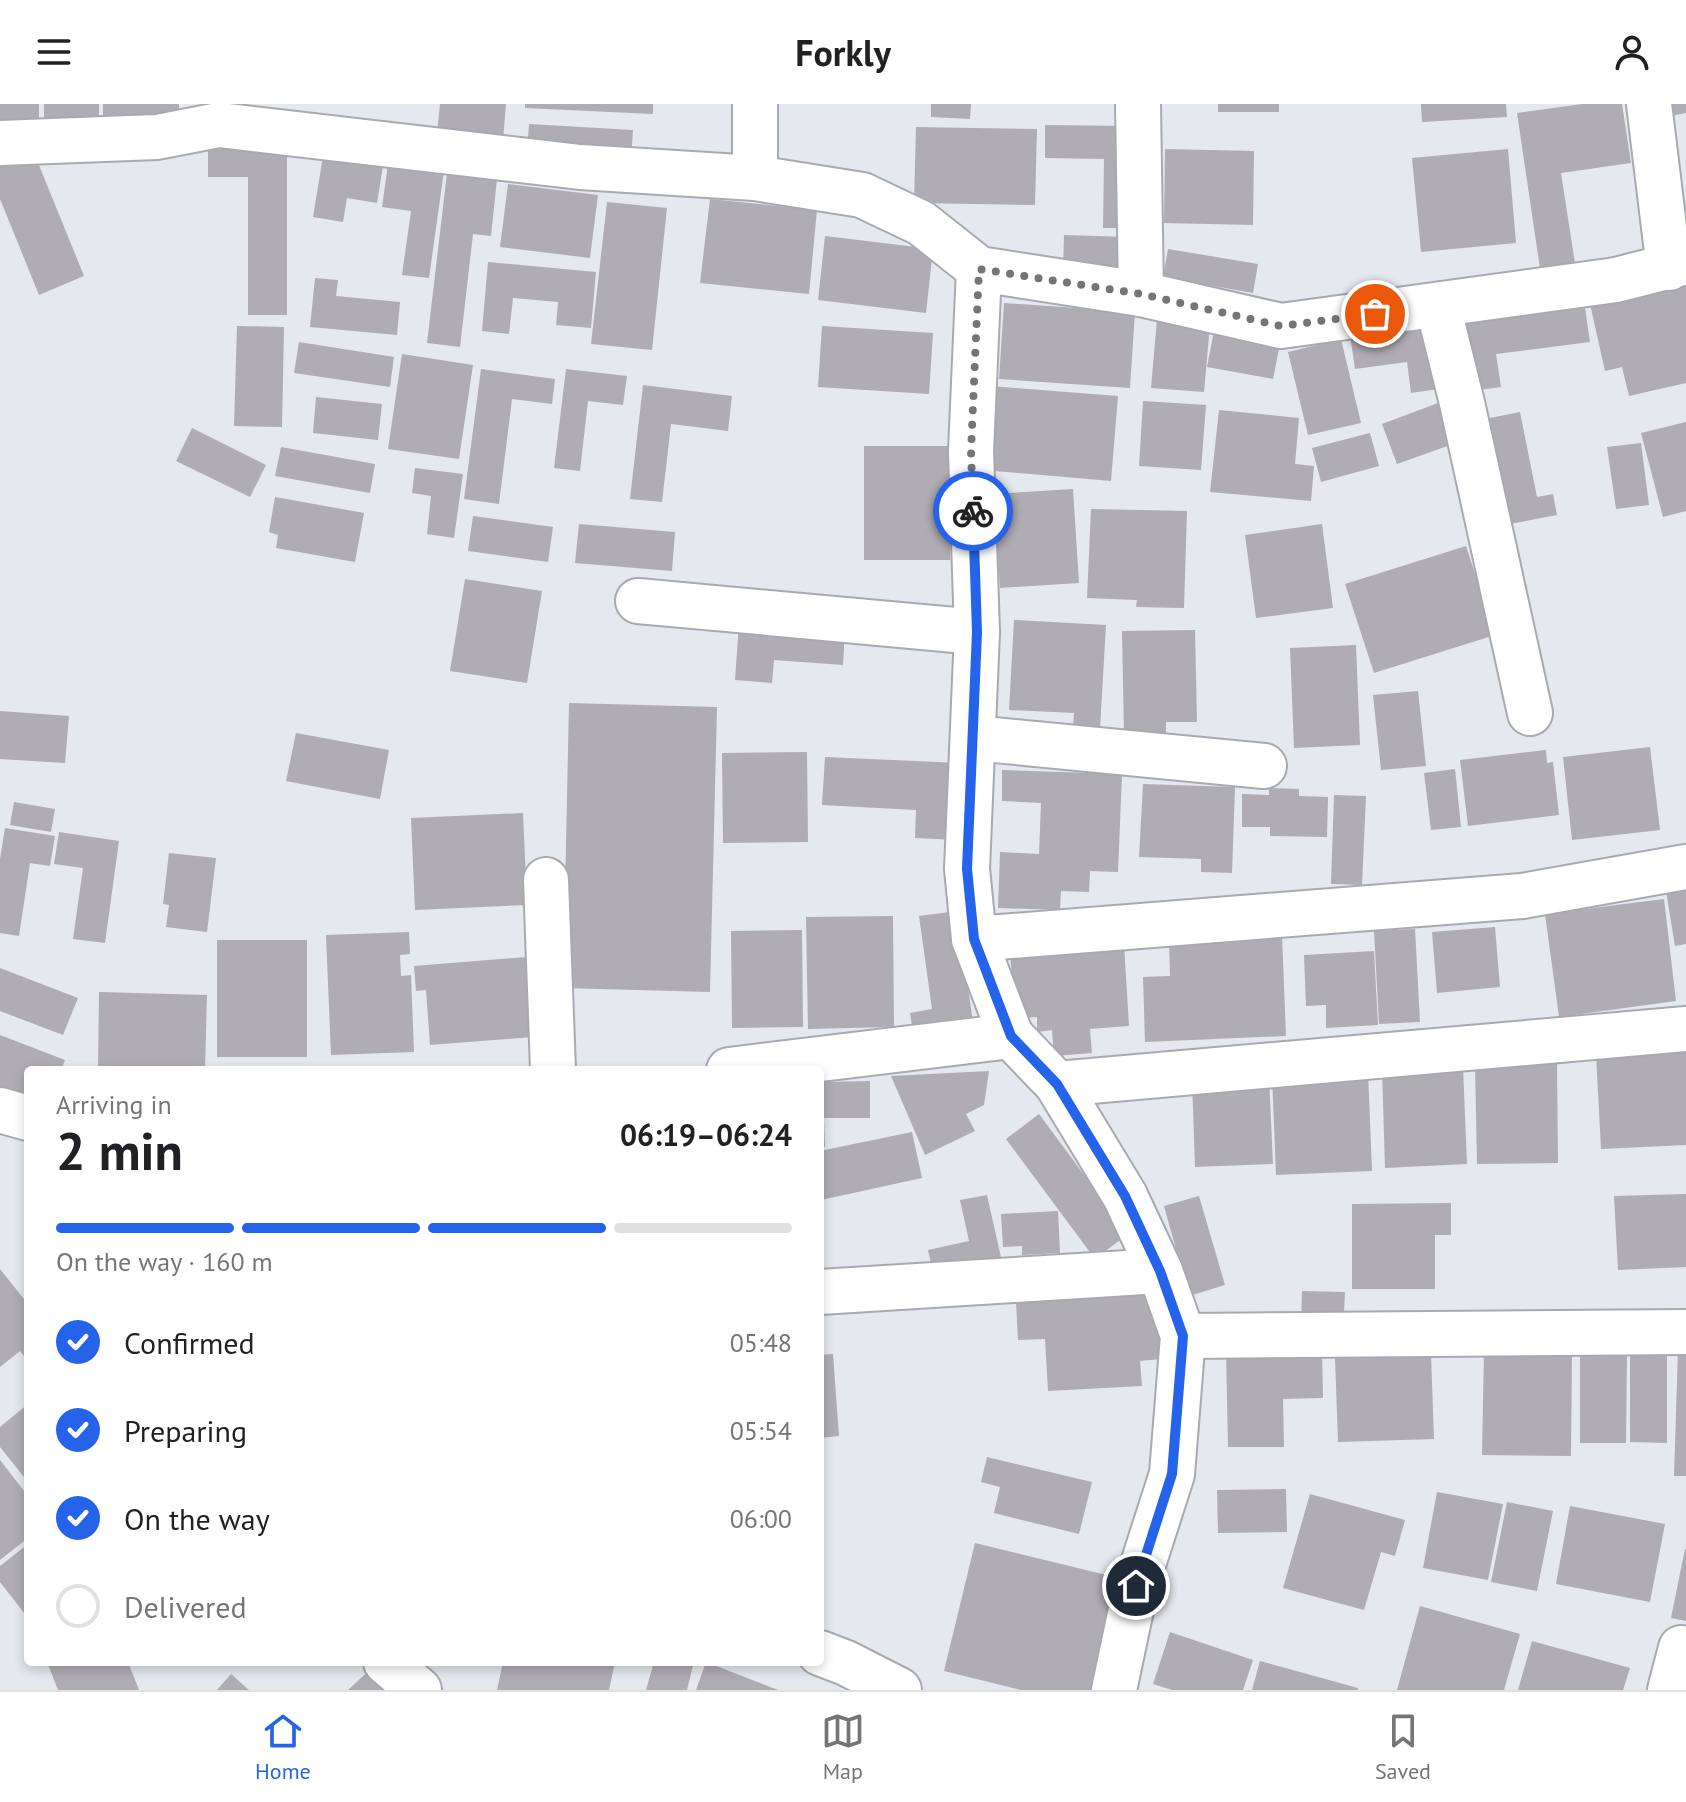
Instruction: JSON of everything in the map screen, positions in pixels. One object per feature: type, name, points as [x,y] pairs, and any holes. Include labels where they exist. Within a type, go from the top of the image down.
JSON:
[{"type":"street","points":[[755,104],[755,178]]},
{"type":"street","points":[[1138,104],[1141,294]]},
{"type":"street","points":[[0,143],[157,137],[221,115],[580,167],[755,178],[862,195],[921,223],[979,269],[1141,294],[1281,326],[1616,280],[1678,265],[1649,104]]},
{"type":"street","points":[[979,269],[971,451],[977,632],[967,869],[974,939],[1011,1036],[1057,1084],[1125,1196],[1160,1271],[1183,1336],[1172,1474],[1136,1586],[1114,1690]]},
{"type":"street","points":[[1438,306],[1530,713]]},
{"type":"street","points":[[638,601],[977,632]]},
{"type":"street","points":[[974,738],[1264,766]]},
{"type":"street","points":[[974,939],[1522,896],[1686,867]]},
{"type":"street","points":[[546,880],[553,1066]]},
{"type":"street","points":[[1057,1084],[1686,1029]]},
{"type":"street","points":[[762,1066],[1011,1036]]},
{"type":"street","points":[[0,1110],[24,1117]]},
{"type":"street","points":[[824,1292],[1160,1271]]},
{"type":"street","points":[[1183,1336],[1686,1332]]},
{"type":"street","points":[[1670,1690],[1681,1648]]},
{"type":"street","points":[[824,1655],[899,1690]]},
{"type":"street","points":[[391,1666],[419,1690]]},
{"type":"building","points":[[0,104],[39,104],[39,122],[0,123]]},
{"type":"building","points":[[44,104],[99,104],[99,119],[44,119]]},
{"type":"building","points":[[103,104],[179,104],[179,114],[103,117]]},
{"type":"building","points":[[440,104],[506,104],[503,140],[437,134]]},
{"type":"building","points":[[525,104],[653,104],[653,114],[525,108]]},
{"type":"building","points":[[931,104],[971,104],[970,119],[931,117]]},
{"type":"building","points":[[1218,104],[1279,104],[1279,112],[1218,112]]},
{"type":"building","points":[[1421,104],[1506,104],[1507,117],[1422,122]]},
{"type":"building","points":[[1582,104],[1622,104],[1631,163],[1561,173],[1576,270],[1541,275],[1517,113]]},
{"type":"building","points":[[1662,104],[1686,104],[1686,113],[1665,117]]},
{"type":"building","points":[[529,124],[633,130],[631,160],[527,154]]},
{"type":"building","points":[[1045,125],[1129,126],[1128,228],[1103,228],[1104,159],[1045,158]]},
{"type":"building","points":[[916,127],[1037,129],[1035,205],[914,203]]},
{"type":"building","points":[[32,148],[84,276],[39,295],[0,199],[0,160]]},
{"type":"building","points":[[208,148],[287,148],[287,315],[248,315],[248,177],[208,177]]},
{"type":"building","points":[[1165,149],[1254,151],[1253,225],[1164,223]]},
{"type":"building","points":[[1508,149],[1516,243],[1421,252],[1412,158]]},
{"type":"building","points":[[324,150],[384,160],[377,203],[347,198],[343,222],[313,217]]},
{"type":"building","points":[[388,164],[444,171],[429,278],[402,275],[411,211],[382,207]]},
{"type":"building","points":[[447,173],[497,179],[491,236],[473,234],[460,347],[427,343]]},
{"type":"building","points":[[508,184],[598,195],[590,258],[500,247]]},
{"type":"building","points":[[710,199],[817,210],[809,294],[700,283]]},
{"type":"building","points":[[607,202],[667,208],[652,350],[591,344]]},
{"type":"building","points":[[1064,235],[1129,237],[1128,273],[1063,272]]},
{"type":"building","points":[[825,236],[933,249],[926,313],[818,300]]},
{"type":"building","points":[[1168,249],[1258,264],[1253,293],[1163,277]]},
{"type":"building","points":[[488,262],[596,272],[591,328],[556,325],[558,302],[513,298],[509,334],[482,331]]},
{"type":"building","points":[[1686,272],[1686,383],[1629,396],[1622,367],[1605,371],[1588,295]]},
{"type":"building","points":[[315,278],[338,280],[336,296],[400,302],[397,335],[310,327]]},
{"type":"building","points":[[1584,301],[1590,342],[1496,354],[1501,387],[1471,391],[1461,317]]},
{"type":"building","points":[[1004,303],[1135,312],[1130,388],[999,379]]},
{"type":"building","points":[[1158,308],[1211,313],[1204,392],[1151,388]]},
{"type":"building","points":[[1216,321],[1282,334],[1273,379],[1207,367]]},
{"type":"building","points":[[1436,323],[1445,388],[1411,393],[1407,362],[1355,369],[1350,335]]},
{"type":"building","points":[[237,326],[284,327],[282,427],[234,426]]},
{"type":"building","points":[[822,326],[933,333],[929,394],[818,387]]},
{"type":"building","points":[[1341,339],[1361,423],[1308,435],[1288,352]]},
{"type":"building","points":[[299,342],[394,357],[390,387],[294,373]]},
{"type":"building","points":[[402,354],[473,365],[459,459],[388,449]]},
{"type":"building","points":[[481,369],[555,379],[552,404],[512,399],[499,504],[464,499]]},
{"type":"building","points":[[566,369],[627,376],[623,405],[588,401],[580,471],[554,468]]},
{"type":"building","points":[[643,385],[732,396],[728,431],[671,424],[662,502],[630,499]]},
{"type":"building","points":[[991,386],[1118,396],[1111,481],[984,470]]},
{"type":"building","points":[[316,397],[382,404],[378,440],[313,433]]},
{"type":"building","points":[[1143,401],[1206,405],[1201,470],[1139,466]]},
{"type":"building","points":[[1438,403],[1453,444],[1397,464],[1382,424]]},
{"type":"building","points":[[1219,410],[1299,418],[1295,464],[1314,466],[1311,501],[1210,492]]},
{"type":"building","points":[[1520,412],[1537,497],[1553,494],[1557,515],[1499,526],[1480,420]]},
{"type":"building","points":[[1686,422],[1686,511],[1663,517],[1641,433]]},
{"type":"building","points":[[192,428],[266,465],[250,497],[176,461]]},
{"type":"building","points":[[1370,433],[1379,466],[1321,482],[1312,448]]},
{"type":"building","points":[[1641,443],[1649,505],[1616,509],[1607,447]]},
{"type":"building","points":[[864,446],[950,446],[950,560],[864,560]]},
{"type":"building","points":[[281,447],[375,464],[370,493],[275,476]]},
{"type":"building","points":[[415,468],[463,474],[454,538],[427,534],[431,496],[412,493]]},
{"type":"building","points":[[1073,489],[1079,583],[1000,588],[994,494]]},
{"type":"building","points":[[275,497],[364,513],[355,562],[276,548],[278,535],[269,532]]},
{"type":"building","points":[[1091,509],[1187,511],[1184,608],[1136,607],[1137,600],[1087,598]]},
{"type":"building","points":[[473,516],[553,527],[548,562],[468,551]]},
{"type":"building","points":[[579,524],[675,532],[672,571],[575,563]]},
{"type":"building","points":[[1322,524],[1333,608],[1256,618],[1245,535]]},
{"type":"building","points":[[1466,546],[1495,635],[1374,673],[1345,584]]},
{"type":"building","points":[[465,579],[542,591],[527,683],[450,671]]},
{"type":"building","points":[[1014,620],[1106,625],[1100,729],[1073,727],[1074,713],[1009,710]]},
{"type":"building","points":[[739,623],[845,630],[843,665],[774,660],[772,683],[735,680]]},
{"type":"building","points":[[1195,630],[1197,722],[1166,722],[1166,734],[1124,734],[1122,631]]},
{"type":"building","points":[[1356,645],[1360,745],[1294,748],[1290,648]]},
{"type":"building","points":[[1418,691],[1426,766],[1381,770],[1373,695]]},
{"type":"building","points":[[569,703],[717,707],[710,992],[563,988]]},
{"type":"building","points":[[0,711],[69,716],[65,763],[0,759]]},
{"type":"building","points":[[296,733],[389,750],[380,799],[286,781]]},
{"type":"building","points":[[1650,747],[1660,830],[1572,840],[1563,757]]},
{"type":"building","points":[[1546,750],[1547,763],[1553,762],[1559,815],[1468,826],[1460,760]]},
{"type":"building","points":[[807,752],[808,842],[723,843],[722,753]]},
{"type":"building","points":[[825,757],[960,763],[956,840],[915,838],[916,810],[822,805]]},
{"type":"building","points":[[1455,769],[1461,827],[1431,830],[1424,773]]},
{"type":"building","points":[[1002,770],[1122,774],[1118,872],[1090,871],[1089,892],[1061,891],[1060,910],[998,908],[1000,852],[1039,854],[1041,803],[1002,801]]},
{"type":"building","points":[[1143,784],[1235,787],[1232,873],[1201,872],[1201,859],[1139,857]]},
{"type":"building","points":[[1269,788],[1299,789],[1299,796],[1328,797],[1327,837],[1270,836],[1270,827],[1242,827],[1242,794],[1269,795]]},
{"type":"building","points":[[1334,795],[1366,796],[1362,885],[1331,884]]},
{"type":"building","points":[[14,802],[55,809],[51,832],[10,825]]},
{"type":"building","points":[[523,813],[527,905],[415,910],[411,818]]},
{"type":"building","points":[[5,828],[55,836],[50,866],[30,863],[19,936],[0,933],[0,859]]},
{"type":"building","points":[[59,832],[119,841],[105,943],[73,939],[83,868],[54,864]]},
{"type":"building","points":[[169,853],[216,858],[207,932],[166,927],[169,905],[163,904]]},
{"type":"building","points":[[1686,888],[1686,944],[1675,946],[1666,891]]},
{"type":"building","points":[[1664,899],[1676,1001],[1559,1017],[1545,914]]},
{"type":"building","points":[[957,911],[974,1029],[914,1038],[910,1013],[932,1009],[919,916]]},
{"type":"building","points":[[893,916],[894,1027],[808,1029],[806,917]]},
{"type":"building","points":[[1495,927],[1500,987],[1437,993],[1432,932]]},
{"type":"building","points":[[1415,929],[1420,1022],[1379,1024],[1374,931]]},
{"type":"building","points":[[802,930],[803,1027],[732,1028],[731,931]]},
{"type":"building","points":[[409,932],[410,954],[400,955],[401,976],[411,975],[414,1052],[331,1055],[326,935]]},
{"type":"building","points":[[1282,935],[1286,1036],[1145,1042],[1143,977],[1170,976],[1169,940]]},
{"type":"building","points":[[217,940],[307,940],[307,1057],[217,1057]]},
{"type":"building","points":[[1124,944],[1129,1026],[1090,1029],[1092,1053],[1054,1056],[1052,1030],[1037,1032],[1037,1017],[1015,1018],[1010,952]]},
{"type":"building","points":[[1374,951],[1378,1025],[1326,1028],[1326,1005],[1306,1006],[1304,955]]},
{"type":"building","points":[[527,957],[533,1037],[430,1045],[426,990],[416,991],[414,966]]},
{"type":"building","points":[[0,968],[78,998],[63,1035],[0,1011]]},
{"type":"building","points":[[99,992],[207,995],[205,1066],[98,1066]]},
{"type":"building","points":[[0,1035],[65,1060],[63,1066],[24,1066],[24,1099],[0,1090]]},
{"type":"building","points":[[1686,1050],[1686,1145],[1601,1149],[1596,1054]]},
{"type":"building","points":[[1557,1063],[1558,1163],[1477,1164],[1475,1064]]},
{"type":"building","points":[[1463,1067],[1467,1164],[1385,1168],[1382,1070]]},
{"type":"building","points":[[989,1071],[984,1105],[966,1114],[975,1131],[925,1155],[891,1076]]},
{"type":"building","points":[[1368,1071],[1372,1171],[1276,1175],[1272,1075]]},
{"type":"building","points":[[1269,1077],[1273,1164],[1195,1167],[1192,1080]]},
{"type":"building","points":[[870,1081],[870,1118],[824,1118],[824,1082]]},
{"type":"building","points":[[1039,1114],[1128,1234],[1095,1259],[1006,1139]]},
{"type":"building","points":[[912,1132],[922,1178],[824,1199],[824,1150]]},
{"type":"building","points":[[1686,1194],[1686,1267],[1618,1270],[1614,1196]]},
{"type":"building","points":[[987,1195],[1002,1262],[934,1277],[928,1250],[969,1241],[960,1200]]},
{"type":"building","points":[[1199,1196],[1225,1285],[1189,1296],[1164,1206]]},
{"type":"building","points":[[1451,1203],[1451,1235],[1435,1235],[1435,1289],[1352,1289],[1352,1204]]},
{"type":"building","points":[[1058,1211],[1060,1253],[1022,1255],[1022,1246],[1003,1247],[1001,1214]]},
{"type":"building","points":[[0,1269],[24,1299],[24,1356],[20,1351],[0,1367]]},
{"type":"building","points":[[1302,1291],[1345,1292],[1344,1313],[1301,1327]]},
{"type":"building","points":[[1157,1294],[1161,1359],[1140,1361],[1142,1386],[1048,1391],[1045,1339],[1018,1340],[1016,1302]]},
{"type":"building","points":[[1678,1348],[1686,1348],[1686,1476],[1674,1476]]},
{"type":"building","points":[[1322,1350],[1323,1398],[1283,1399],[1284,1447],[1228,1447],[1226,1351]]},
{"type":"building","points":[[1484,1350],[1572,1351],[1571,1456],[1482,1455]]},
{"type":"building","points":[[1580,1351],[1627,1351],[1626,1443],[1580,1443]]},
{"type":"building","points":[[1630,1353],[1667,1354],[1667,1443],[1630,1442]]},
{"type":"building","points":[[833,1354],[839,1436],[824,1438],[824,1355]]},
{"type":"building","points":[[1431,1354],[1434,1439],[1338,1442],[1335,1358]]},
{"type":"building","points":[[24,1407],[24,1477],[0,1447],[0,1427]]},
{"type":"building","points":[[987,1457],[1092,1482],[1079,1534],[994,1513],[1000,1487],[981,1482]]},
{"type":"building","points":[[0,1460],[24,1491],[24,1541],[0,1560]]},
{"type":"building","points":[[1286,1489],[1287,1532],[1218,1533],[1217,1490]]},
{"type":"building","points":[[1437,1492],[1503,1504],[1488,1580],[1423,1568]]},
{"type":"building","points":[[1310,1494],[1405,1520],[1395,1556],[1381,1552],[1364,1610],[1283,1588]]},
{"type":"building","points":[[1507,1502],[1553,1511],[1537,1591],[1491,1582]]},
{"type":"building","points":[[1570,1506],[1665,1524],[1650,1602],[1556,1584]]},
{"type":"building","points":[[975,1543],[1127,1580],[1100,1690],[1021,1690],[944,1671]]},
{"type":"building","points":[[24,1547],[24,1613],[0,1582],[0,1566]]},
{"type":"building","points":[[1686,1549],[1686,1621],[1671,1618]]},
{"type":"building","points":[[1420,1606],[1520,1634],[1504,1690],[1397,1690]]},
{"type":"building","points":[[1170,1632],[1253,1660],[1243,1690],[1172,1690],[1153,1684]]},
{"type":"building","points":[[1532,1641],[1630,1668],[1623,1690],[1518,1690]]},
{"type":"building","points":[[1260,1661],[1358,1688],[1358,1690],[1252,1690]]},
{"type":"building","points":[[49,1666],[130,1666],[139,1690],[58,1690]]},
{"type":"building","points":[[502,1666],[614,1666],[609,1690],[497,1690]]},
{"type":"building","points":[[653,1666],[693,1666],[687,1690],[646,1690]]},
{"type":"building","points":[[705,1666],[716,1666],[778,1690],[696,1690]]},
{"type":"building","points":[[373,1667],[393,1690],[348,1690]]},
{"type":"building","points":[[231,1674],[249,1690],[217,1690]]},
{"type":"way so far","points":[[973,511],[971,451],[979,269],[1141,294],[1281,326],[1375,314]]},
{"type":"route","points":[[973,511],[977,632],[967,869],[974,939],[1011,1036],[1057,1084],[1125,1196],[1160,1271],[1183,1336],[1172,1474],[1136,1586]]}]
